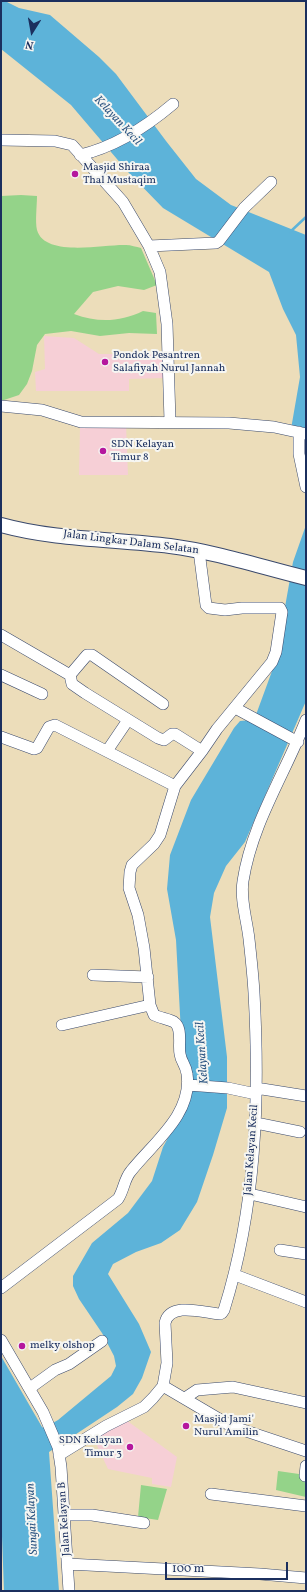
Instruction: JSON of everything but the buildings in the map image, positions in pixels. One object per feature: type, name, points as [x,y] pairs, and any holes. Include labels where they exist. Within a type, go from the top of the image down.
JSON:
[{"type":"main road","name":"Jalan Lingkar Dalam Selatan","points":[[1,525],[18,530],[45,534],[128,541],[199,551],[306,578]]},
{"type":"street","points":[[80,155],[95,152],[148,124],[173,104]]},
{"type":"street","points":[[1,140],[61,142],[72,145],[114,190],[123,202],[149,246],[160,272],[167,324],[170,421]]},
{"type":"street","points":[[149,246],[212,244],[219,241],[244,208],[272,182]]},
{"type":"street","points":[[1,406],[42,410],[81,422],[170,421],[249,424],[274,427],[302,433],[300,454],[306,487]]},
{"type":"street","points":[[1,1288],[118,1199],[130,1172],[166,1130],[179,1112],[185,1100],[189,1085],[185,1065],[181,1059],[179,1050],[179,1030],[173,1021],[154,1015],[150,1005],[148,976],[138,915],[129,888],[129,876],[132,864],[154,844],[160,835],[175,786],[217,729],[274,659],[282,610],[280,608],[242,608],[225,610],[209,608],[206,605],[199,551]]},
{"type":"street","points":[[1,636],[70,675],[72,684],[158,738],[164,740],[174,733],[202,751]]},
{"type":"street","points":[[70,675],[87,655],[92,655],[163,704]]},
{"type":"street","points":[[1,675],[42,694]]},
{"type":"street","points":[[235,708],[296,741]]},
{"type":"street","points":[[107,751],[128,720]]},
{"type":"street","name":"Jalan Kelayan Kecil","points":[[163,1386],[167,1357],[166,1319],[178,1310],[216,1314],[222,1313],[235,1275],[250,1194],[256,1123],[254,993],[243,895],[243,880],[260,820],[306,720]]},
{"type":"street","points":[[1,737],[34,749],[37,748],[49,727],[55,725],[175,786]]},
{"type":"street","points":[[93,975],[148,976]]},
{"type":"street","points":[[62,1024],[150,1005]]},
{"type":"street","points":[[189,1085],[306,1096]]},
{"type":"street","points":[[256,1123],[300,1132]]},
{"type":"street","points":[[250,1194],[306,1207]]},
{"type":"street","points":[[280,1250],[306,1254]]},
{"type":"street","points":[[235,1275],[306,1302]]},
{"type":"street","points":[[1,1340],[30,1388],[55,1370],[69,1364],[102,1341]]},
{"type":"street","points":[[59,1451],[144,1407],[163,1386],[231,1426],[306,1451]]},
{"type":"street","points":[[185,1398],[197,1390],[233,1387],[306,1403]]},
{"type":"street","name":"Jalan Kelayan B","points":[[30,1388],[51,1428],[59,1451],[69,1591]]},
{"type":"street","points":[[212,1494],[225,1497],[306,1506]]},
{"type":"street","points":[[64,1515],[92,1515],[144,1523]]},
{"type":"street","points":[[68,1564],[260,1574],[306,1578]]},
{"type":"shaded area","name":"Pondok Pesantren Salafiyah Nurul Jannah","points":[[44,336],[74,338],[99,354],[165,354],[165,378],[129,379],[129,391],[36,391],[35,372],[45,369]]},
{"type":"shaded area","name":"SDN Kelayan Timur 8","points":[[126,424],[128,475],[79,475],[80,427]]},
{"type":"shaded area","name":"SDN Kelayan Timur 3","points":[[126,1420],[177,1457],[171,1487],[152,1484],[152,1478],[108,1469],[93,1437]]},
{"type":"green space","points":[[1,196],[37,196],[36,227],[42,239],[51,244],[77,248],[126,245],[141,248],[157,285],[144,290],[118,286],[93,292],[74,314],[92,319],[109,320],[134,315],[143,311],[156,313],[157,334],[129,333],[100,336],[71,331],[45,334],[37,345],[32,371],[27,384],[19,395],[1,401]]},
{"type":"green space","points":[[278,1471],[306,1475],[306,1497],[276,1490]]},
{"type":"green space","points":[[141,1485],[167,1489],[158,1520],[138,1517]]},
{"type":"water","name":"Kelayan Kecil","points":[[1,1],[5,1],[19,8],[50,15],[99,57],[116,74],[196,179],[231,205],[306,235],[306,493],[298,460],[297,439],[291,429],[300,377],[296,335],[283,309],[269,272],[163,208],[128,172],[71,105],[1,49]]},
{"type":"water","points":[[306,525],[306,701],[245,842],[226,866],[214,893],[210,917],[227,1057],[227,1108],[197,1202],[180,1230],[161,1243],[136,1252],[113,1264],[108,1274],[139,1324],[151,1352],[142,1378],[133,1394],[117,1407],[49,1452],[59,1591],[4,1591],[1,1509],[1,1356],[42,1427],[44,1428],[58,1420],[111,1376],[116,1366],[114,1356],[102,1333],[79,1299],[73,1286],[73,1276],[92,1243],[128,1213],[152,1181],[163,1147],[185,1107],[176,940],[167,889],[170,855],[191,800],[234,728],[240,721],[251,720],[257,712],[275,663],[293,562]]},
{"type":"waterway","points":[[290,232],[306,217]]},
{"type":"place","name":"Masjid Shiraa Thal Mustaqim","points":[[75,174]]},
{"type":"place","name":"Pondok Pesantren Salafiyah Nurul Jannah","points":[[105,362]]},
{"type":"place","name":"SDN Kelayan Timur 8","points":[[103,451]]},
{"type":"place","name":"melky olshop","points":[[22,1346]]},
{"type":"place","name":"Masjid Jami' Nurul Amilin","points":[[186,1426]]},
{"type":"place","name":"SDN Kelayan Timur 3","points":[[130,1447]]},
{"type":"water label","name":"Sungai Kelayan","points":[[33,1519]]}]
